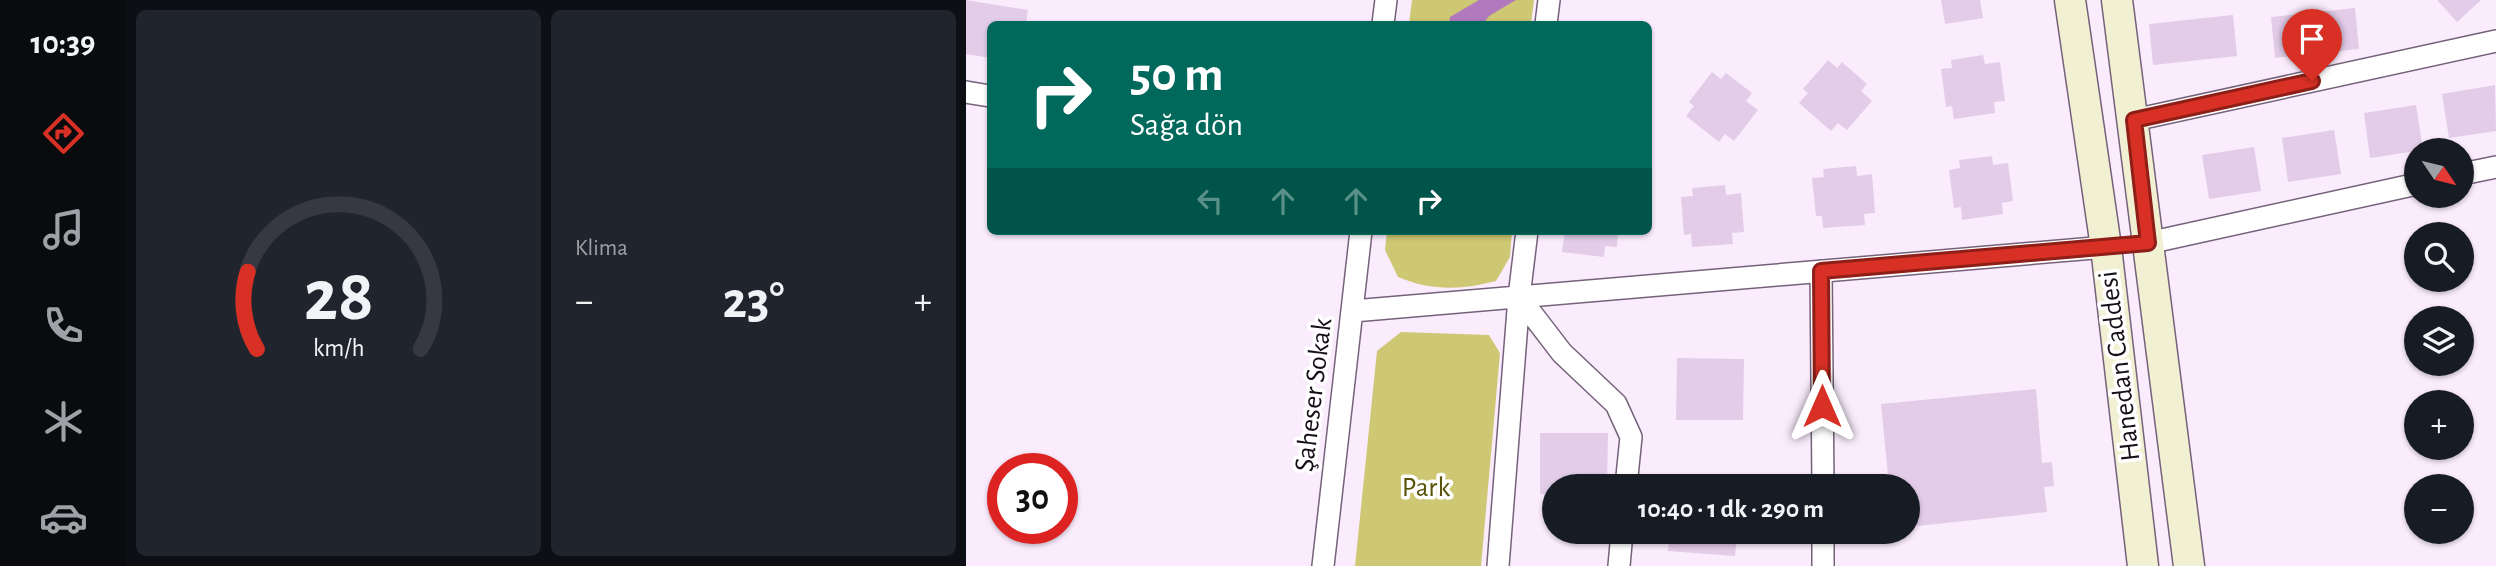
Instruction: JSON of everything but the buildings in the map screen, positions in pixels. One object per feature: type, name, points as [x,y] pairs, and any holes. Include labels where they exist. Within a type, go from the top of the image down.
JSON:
[{"type":"street","points":[[1383,21],[1386,0]]},
{"type":"street","points":[[1546,21],[1549,0]]},
{"type":"street","name":"Hanedan Caddesi","points":[[2070,0],[2106,247],[2143,566]]},
{"type":"street","name":"Hanedan Caddesi","points":[[2117,0],[2189,566]]},
{"type":"street","points":[[2134,120],[2496,41]]},
{"type":"street","points":[[966,92],[987,96]]},
{"type":"street","points":[[2474,172],[2496,167]]},
{"type":"street","points":[[1353,311],[2148,243],[2404,187]]},
{"type":"street","name":"Şaheser Sokak","points":[[1322,566],[1361,235]]},
{"type":"street","points":[[1498,566],[1519,297],[1527,235]]},
{"type":"street","points":[[1821,271],[1823,474]]},
{"type":"street","points":[[1519,297],[1562,353],[1616,404],[1631,437],[1627,474]]},
{"type":"street","points":[[1619,566],[1621,544]]},
{"type":"street","points":[[1823,544],[1823,566]]},
{"type":"green space","points":[[1412,0],[1534,0],[1531,21],[1409,21]]},
{"type":"green space","points":[[1387,235],[1512,235],[1510,257],[1496,281],[1471,286],[1435,287],[1398,277],[1385,250]]},
{"type":"green space","name":"Park","points":[[1401,332],[1489,335],[1500,353],[1481,566],[1355,566],[1377,351]]},
{"type":"shaded area","points":[[1479,0],[1516,0],[1485,21],[1449,21],[1450,17]]},
{"type":"route","points":[[1822,406],[1821,271],[2148,243],[2134,120],[2312,81]]}]
